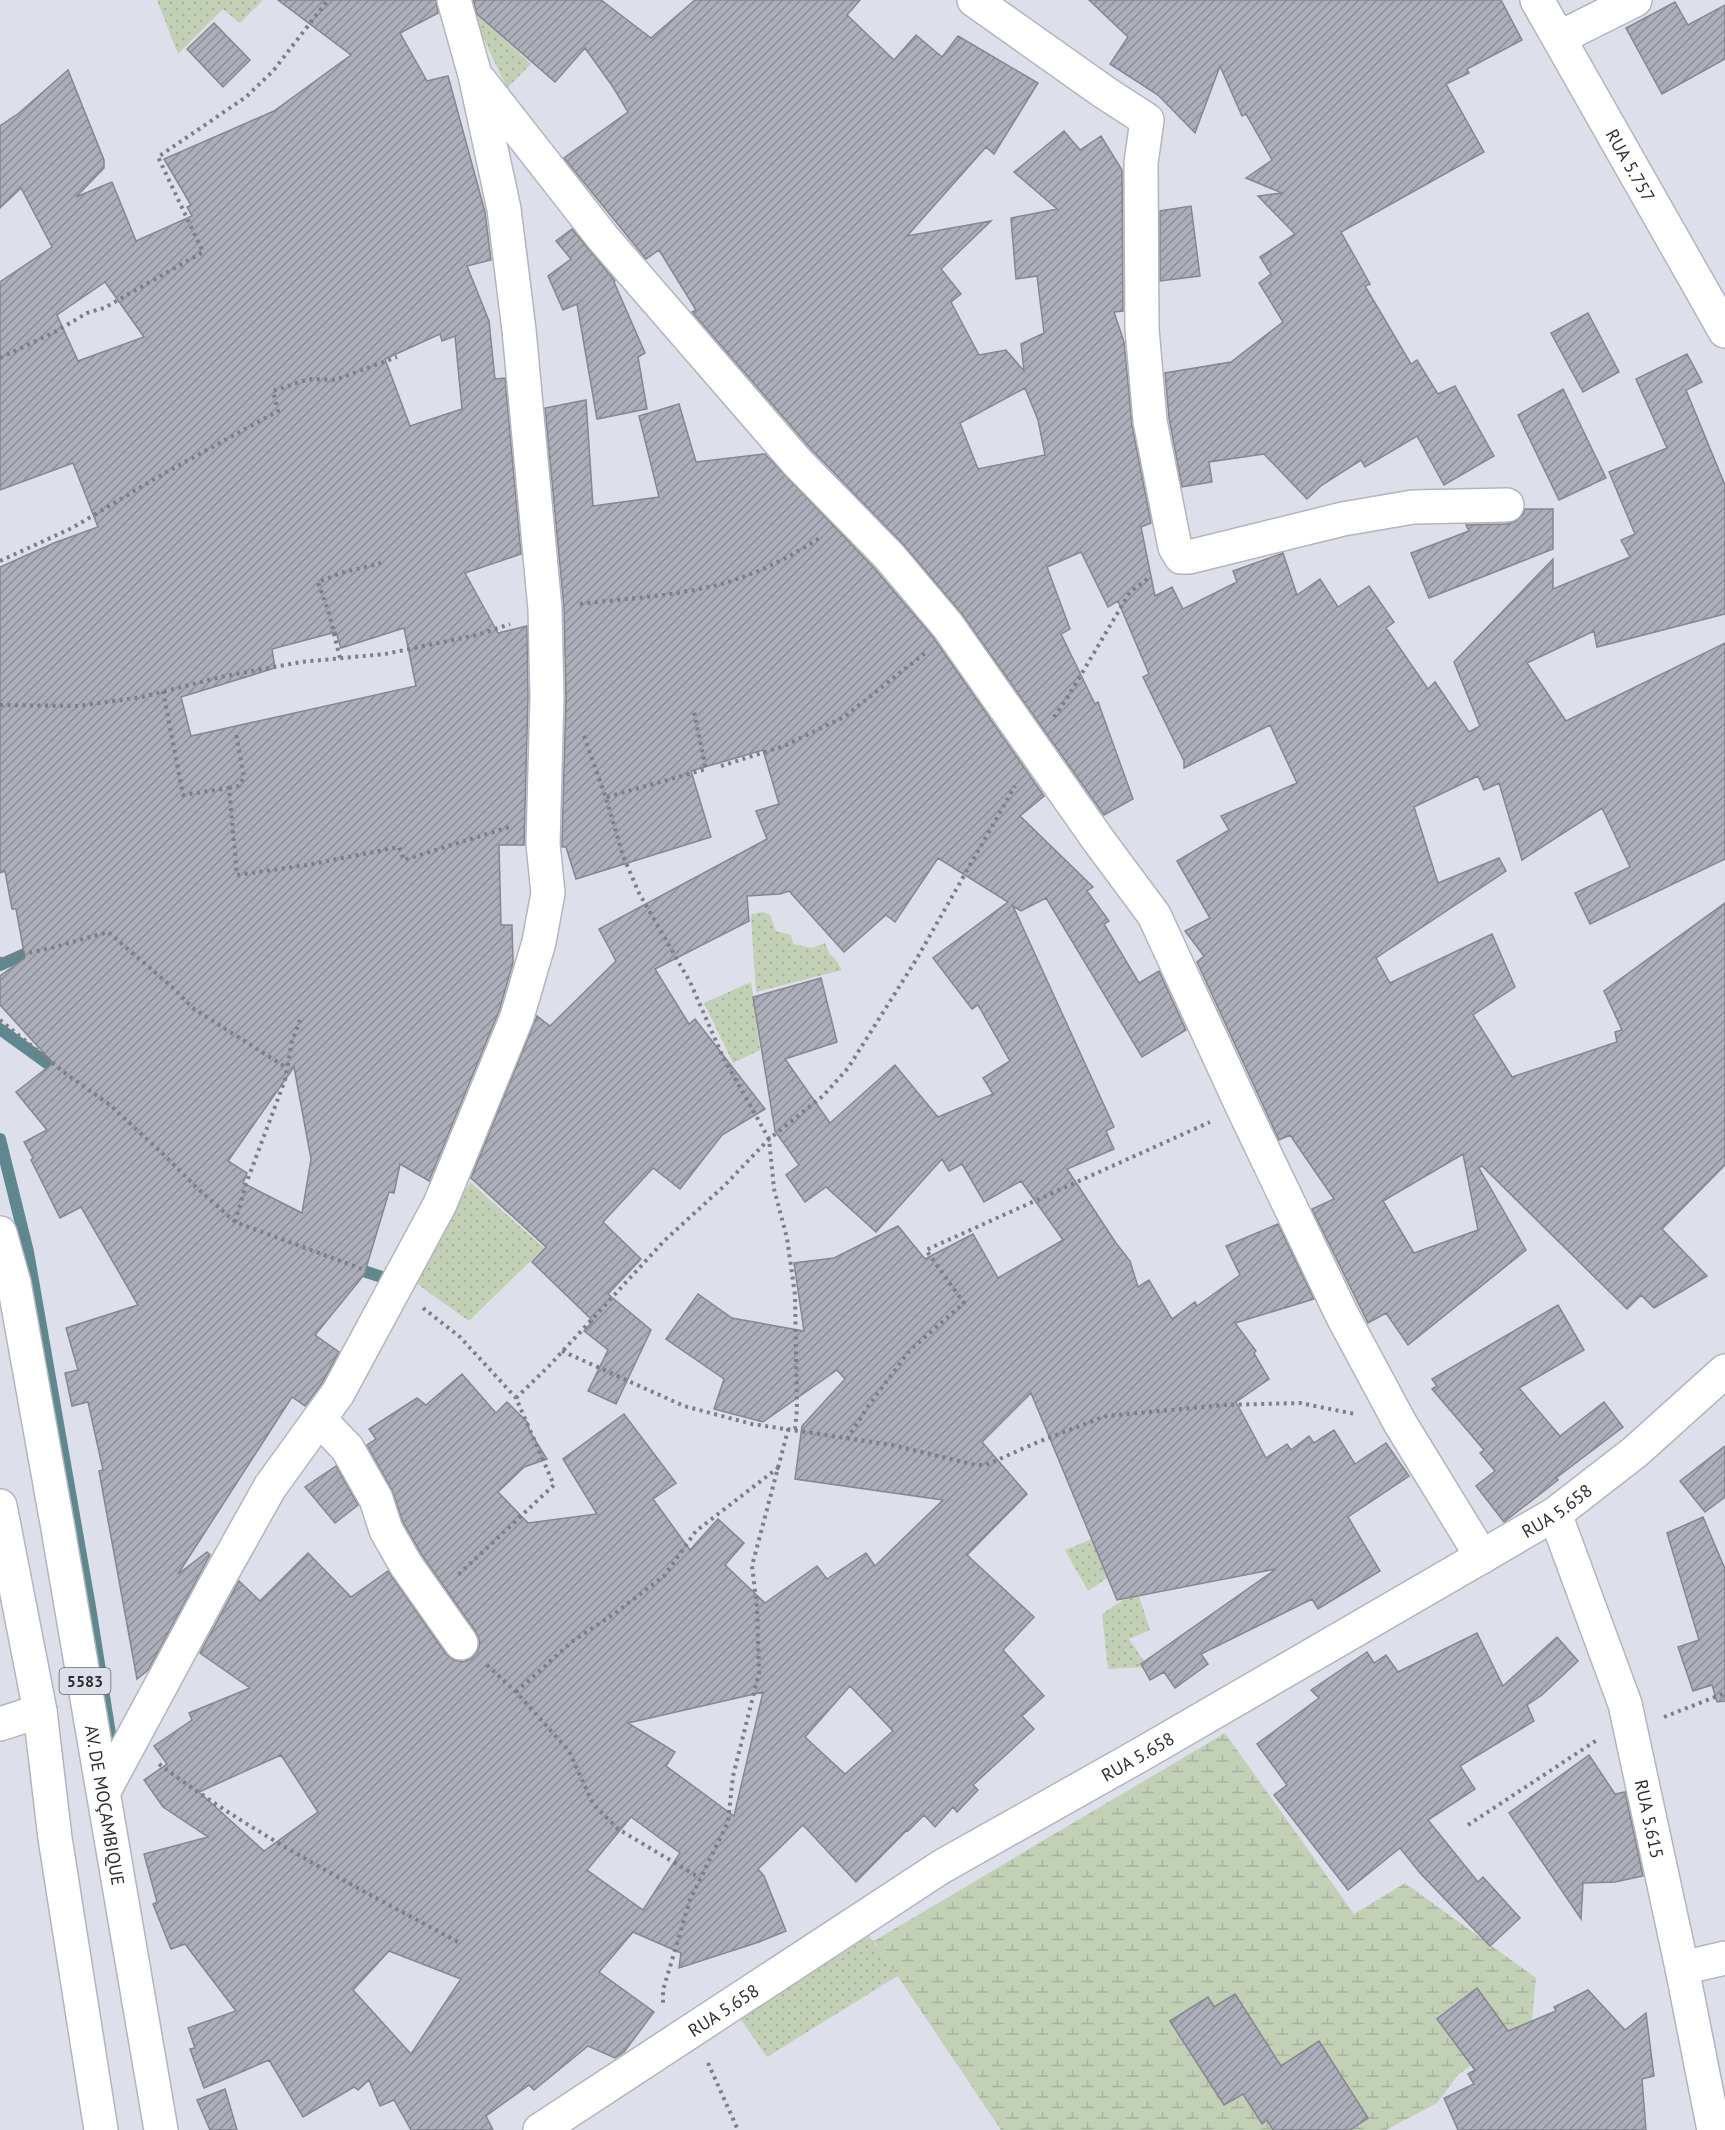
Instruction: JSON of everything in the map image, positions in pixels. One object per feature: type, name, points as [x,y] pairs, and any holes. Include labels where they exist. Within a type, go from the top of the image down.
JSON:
[{"type":"main road","points":[[104,1791],[270,1487],[338,1393],[440,1204],[517,1017],[539,942],[548,893],[543,844],[547,697],[545,613],[520,341],[504,209],[475,75],[454,0]]},
{"type":"main road","points":[[974,0],[1147,120],[1141,163],[1142,329],[1150,421],[1175,547],[1181,557],[1189,558],[1344,519],[1413,507],[1507,505]]},
{"type":"main road","name":"RUA 5.757","points":[[1537,0],[1724,325]]},
{"type":"main road","points":[[1559,38],[1635,0]]},
{"type":"main road","points":[[475,75],[603,238],[797,462],[889,556],[948,627],[1154,915],[1342,1315],[1400,1423],[1482,1557]]},
{"type":"main road","name":"AV. DE MOÇAMBIQUE","points":[[0,1233],[14,1283],[104,1791],[161,2130]]},
{"type":"main road","name":"RUA 5.658","points":[[540,2130],[941,1867],[1150,1749],[1555,1514],[1635,1452],[1725,1371]]},
{"type":"main road","points":[[320,1420],[347,1448],[376,1499],[386,1530],[406,1565],[461,1643]]},
{"type":"main road","name":"5583","points":[[0,1506],[40,1711],[55,1838],[101,2130]]},
{"type":"main road","name":"RUA 5.615","points":[[1555,1514],[1624,1704],[1682,1968],[1714,2130]]},
{"type":"main road","points":[[0,1724],[40,1711]]},
{"type":"main road","points":[[1682,1968],[1725,1958]]},
{"type":"path","points":[[0,358],[55,332],[87,313],[104,308],[203,252],[158,157],[246,97],[273,71],[327,0]]},
{"type":"path","points":[[0,561],[72,528],[278,411],[273,391],[309,379],[335,380],[397,357]]},
{"type":"path","points":[[0,705],[79,706],[142,697],[225,676],[301,662],[385,654],[477,635],[562,607],[658,596],[704,588],[738,579],[773,563],[818,538],[850,516]]},
{"type":"path","points":[[340,658],[328,610],[318,582],[381,562]]},
{"type":"path","points":[[1052,719],[1069,695],[1130,592],[1150,577]]},
{"type":"path","points":[[721,766],[784,746],[844,717],[930,648]]},
{"type":"path","points":[[163,691],[183,795],[239,786],[244,777],[236,735]]},
{"type":"path","points":[[607,797],[706,769],[694,712]]},
{"type":"path","points":[[582,732],[606,798],[623,856],[639,893],[690,982],[723,1057],[753,1114],[769,1138],[774,1189],[787,1238],[795,1295],[797,1409],[795,1428],[788,1430]]},
{"type":"path","points":[[516,1398],[664,1241],[724,1186],[769,1138],[823,1096],[848,1068],[916,960],[1016,786]]},
{"type":"path","points":[[229,788],[237,875],[399,848],[404,860],[543,815]]},
{"type":"path","points":[[0,959],[108,932],[194,1009],[287,1068]]},
{"type":"path","points":[[0,1020],[64,1073],[110,1105],[236,1222],[372,1272]]},
{"type":"path","points":[[236,1222],[246,1184],[285,1080],[291,1041],[300,1020]]},
{"type":"path","points":[[847,1439],[910,1350],[964,1303],[926,1250],[1243,1108]]},
{"type":"path","points":[[416,1303],[460,1337],[516,1398],[554,1485],[431,1600]]},
{"type":"path","points":[[562,1351],[684,1406],[752,1424],[892,1445],[976,1465],[986,1465],[1106,1416],[1224,1405],[1300,1403],[1400,1423]]},
{"type":"path","points":[[663,2049],[663,1990],[690,1900],[728,1822],[733,1776],[759,1673],[757,1607],[752,1566],[788,1430]]},
{"type":"path","points":[[516,1692],[574,1640],[614,1614],[664,1576],[696,1532],[779,1466]]},
{"type":"path","points":[[461,1643],[516,1692],[569,1751],[593,1804],[618,1829],[700,1878]]},
{"type":"path","points":[[1468,1825],[1629,1725],[1725,1692]]},
{"type":"path","points":[[130,1742],[201,1795],[316,1866],[458,1942]]},
{"type":"path","points":[[692,2030],[738,2130]]},
{"type":"green space","points":[[157,0],[263,0],[240,23],[223,9],[178,54]]},
{"type":"green space","points":[[468,0],[481,0],[473,10],[531,64],[507,88],[469,8]]},
{"type":"green space","points":[[763,912],[770,915],[776,931],[791,935],[793,944],[812,948],[825,943],[830,955],[834,957],[842,970],[756,992],[751,917],[752,914]]},
{"type":"green space","points":[[751,982],[760,1050],[733,1063],[704,1003]]},
{"type":"green space","points":[[470,1182],[544,1248],[469,1321],[413,1281]]},
{"type":"green space","points":[[1117,1529],[1150,1630],[1129,1639],[1148,1667],[1108,1669],[1102,1614],[1131,1595],[1116,1572],[1088,1591],[1065,1550]]},
{"type":"green space","points":[[1225,1733],[1354,1914],[1405,1883],[1536,1978],[1532,2020],[1458,2075],[1437,2103],[1386,2130],[1001,2130],[874,1941]]},
{"type":"green space","points":[[869,1936],[899,1975],[767,2057],[740,2018]]},
{"type":"building","points":[[278,0],[436,0],[438,13],[400,33],[427,81],[448,76],[485,212],[491,260],[467,266],[489,321],[495,379],[505,378],[521,554],[465,573],[498,633],[527,626],[528,697],[524,845],[499,845],[501,925],[512,925],[513,963],[499,1011],[429,1181],[400,1164],[394,1193],[389,1192],[364,1275],[315,1335],[339,1352],[322,1383],[305,1406],[292,1397],[178,1574],[207,1552],[210,1555],[148,1670],[137,1679],[99,1471],[103,1470],[88,1402],[72,1406],[65,1373],[78,1370],[66,1328],[138,1305],[81,1207],[60,1218],[31,1160],[33,1158],[24,1142],[47,1130],[16,1092],[53,1063],[0,1005],[0,976],[25,958],[16,909],[12,909],[5,871],[0,873],[0,567],[54,543],[98,527],[73,463],[0,490],[0,282],[52,247],[21,188],[0,208],[0,126],[19,113],[68,70],[104,160],[104,168],[76,197],[112,182],[136,241],[192,216],[187,207],[191,205],[164,159],[274,111],[351,55]],"holes":[[[105,282],[144,337],[78,361],[57,315]],[[440,334],[442,341],[455,336],[462,409],[410,426],[385,359]],[[404,628],[416,686],[191,736],[181,697],[275,668],[272,649],[336,632],[341,648]],[[294,1067],[311,1159],[302,1213],[243,1183],[247,1173],[228,1161]]]},
{"type":"building","points":[[473,0],[601,0],[651,38],[695,0],[860,0],[847,15],[894,60],[916,35],[942,57],[958,36],[1038,83],[994,154],[986,147],[907,236],[991,221],[941,269],[961,294],[951,302],[979,355],[1006,350],[1024,371],[1021,344],[1044,333],[1037,276],[1016,279],[1011,218],[1057,209],[1014,172],[1064,131],[1080,150],[1101,136],[1122,170],[1123,311],[1114,312],[1124,342],[1132,425],[1151,523],[1141,527],[1155,596],[1172,587],[1183,609],[1237,582],[1233,571],[1283,553],[1297,595],[1320,579],[1338,607],[1369,586],[1394,622],[1386,628],[1428,689],[1435,682],[1469,732],[1480,726],[1454,662],[1553,559],[1553,589],[1630,557],[1621,540],[1635,534],[1609,472],[1667,448],[1636,379],[1687,354],[1702,382],[1686,390],[1725,485],[1725,614],[1597,647],[1594,631],[1527,663],[1566,721],[1725,643],[1725,859],[1590,924],[1575,893],[1630,867],[1602,808],[1522,860],[1499,783],[1484,790],[1478,776],[1414,807],[1438,883],[1499,858],[1506,871],[1376,958],[1390,983],[1492,934],[1515,987],[1473,1015],[1512,1077],[1617,1042],[1615,1032],[1622,1030],[1604,991],[1725,903],[1725,1165],[1662,1229],[1707,1276],[1654,1308],[1641,1295],[1627,1309],[1482,1166],[1479,1168],[1526,1250],[1408,1345],[1386,1313],[1368,1323],[1312,1209],[1334,1199],[1290,1135],[1279,1140],[1197,962],[1204,956],[1185,931],[1210,918],[1177,861],[1229,830],[1221,816],[1297,783],[1270,725],[1184,768],[1184,761],[1143,677],[1149,674],[1118,601],[1108,607],[1081,552],[1047,567],[1070,629],[1061,634],[1095,704],[1098,702],[1133,799],[1104,815],[962,614],[902,543],[811,449],[692,312],[696,310],[659,250],[646,259],[564,158],[628,112],[585,48],[555,82],[477,14]],"holes":[[[1025,388],[1038,420],[1045,455],[978,469],[960,423]],[[1463,1154],[1478,1230],[1414,1253],[1383,1201]]]},
{"type":"building","points":[[1089,0],[1501,0],[1522,40],[1467,69],[1469,73],[1446,84],[1484,152],[1341,232],[1370,284],[1365,286],[1411,364],[1417,360],[1438,394],[1455,386],[1494,456],[1444,485],[1417,436],[1365,467],[1361,460],[1322,485],[1307,499],[1264,454],[1209,462],[1212,482],[1182,487],[1169,418],[1165,373],[1231,362],[1283,322],[1259,283],[1271,274],[1260,257],[1295,234],[1258,196],[1282,193],[1246,178],[1272,160],[1246,114],[1242,116],[1220,66],[1195,133],[1158,95],[1110,64],[1128,37]]},
{"type":"building","points":[[1675,2],[1688,25],[1725,5],[1725,59],[1662,94],[1626,28]]},
{"type":"building","points":[[214,23],[250,60],[223,87],[187,49]]},
{"type":"building","points":[[1191,206],[1200,276],[1160,281],[1160,211]]},
{"type":"building","points":[[572,229],[615,281],[645,353],[638,357],[647,409],[597,419],[577,304],[563,310],[548,276],[571,259],[556,241]]},
{"type":"building","points":[[1588,313],[1619,372],[1583,392],[1551,333]]},
{"type":"building","points":[[1563,389],[1606,478],[1559,500],[1518,415]]},
{"type":"building","points":[[586,400],[593,506],[659,497],[639,416],[679,404],[696,462],[765,454],[875,569],[933,637],[1044,796],[1020,816],[1093,887],[1087,891],[1109,921],[1104,924],[1139,983],[1159,971],[1186,1030],[1142,1057],[1046,898],[1021,911],[1013,906],[1114,1127],[1106,1131],[1114,1149],[1067,1169],[1130,1261],[1138,1287],[1149,1280],[1172,1319],[1195,1302],[1197,1306],[1240,1275],[1226,1246],[1278,1224],[1314,1299],[1235,1323],[1256,1351],[1254,1353],[1269,1379],[1236,1402],[1266,1458],[1287,1444],[1291,1450],[1309,1436],[1314,1443],[1334,1430],[1355,1464],[1386,1443],[1409,1476],[1348,1517],[1380,1571],[1318,1609],[1312,1599],[1201,1654],[1208,1664],[1175,1688],[1164,1672],[1150,1680],[1141,1664],[1276,1569],[1117,1600],[1031,1393],[982,1442],[1027,1494],[967,1555],[1034,1617],[1003,1650],[1044,1696],[1022,1716],[1034,1729],[973,1785],[978,1790],[957,1812],[953,1807],[935,1827],[924,1815],[856,1882],[803,1825],[758,1869],[764,1876],[786,1931],[679,1968],[681,1953],[633,1932],[599,1972],[654,2012],[624,2052],[615,2058],[588,2046],[534,2090],[529,2085],[486,2116],[493,2130],[411,2130],[394,2100],[380,2106],[369,2080],[358,2090],[354,2087],[303,2117],[269,2060],[204,2088],[190,2049],[195,2048],[188,2028],[236,2011],[185,1944],[171,1949],[153,1904],[157,1902],[144,1854],[208,1837],[163,1807],[144,1780],[167,1764],[154,1746],[192,1720],[189,1713],[250,1688],[200,1653],[239,1581],[260,1601],[308,1553],[351,1597],[388,1571],[446,1654],[454,1660],[463,1662],[471,1659],[478,1651],[480,1642],[476,1632],[422,1555],[403,1522],[392,1490],[367,1445],[376,1439],[369,1429],[417,1398],[426,1405],[462,1374],[496,1413],[507,1402],[527,1422],[530,1432],[547,1459],[524,1467],[498,1492],[528,1523],[597,1514],[563,1459],[624,1414],[676,1483],[653,1499],[690,1550],[718,1519],[744,1543],[725,1565],[765,1603],[817,1566],[827,1579],[866,1553],[875,1566],[943,1500],[795,1479],[802,1426],[845,1379],[837,1370],[763,1422],[714,1409],[724,1379],[666,1339],[698,1294],[732,1318],[804,1331],[794,1263],[834,1258],[898,1226],[925,1259],[973,1234],[998,1278],[1063,1240],[1021,1181],[984,1202],[962,1164],[949,1171],[942,1159],[876,1232],[826,1187],[805,1202],[786,1175],[799,1165],[775,1131],[753,997],[821,978],[837,1042],[785,1059],[830,1123],[895,1065],[938,1117],[993,1094],[983,1078],[1010,1061],[978,1005],[972,1009],[933,958],[1008,902],[938,858],[895,922],[886,915],[844,952],[789,891],[780,894],[747,896],[749,921],[655,969],[689,1024],[695,1019],[765,1109],[722,1135],[680,1189],[653,1168],[603,1222],[641,1259],[608,1294],[651,1330],[616,1404],[588,1391],[608,1350],[584,1331],[593,1321],[532,1262],[546,1247],[471,1178],[537,1016],[550,1026],[616,961],[599,929],[767,839],[756,811],[779,804],[763,750],[691,771],[711,837],[576,879],[566,847],[562,847],[566,698],[564,608],[545,408]],"holes":[[[850,1686],[893,1731],[845,1774],[805,1737]],[[763,1692],[734,1816],[666,1766],[675,1752],[628,1723]],[[281,1755],[318,1812],[264,1851],[199,1792]],[[631,1817],[680,1853],[643,1910],[587,1870]],[[389,1951],[461,1979],[411,2054],[353,1990]]]},
{"type":"building","points":[[1525,509],[1553,509],[1553,549],[1429,598],[1411,553],[1469,531],[1466,525],[1507,524],[1516,521]]},
{"type":"building","points":[[1558,1305],[1584,1350],[1519,1388],[1560,1436],[1604,1402],[1623,1427],[1556,1478],[1558,1480],[1504,1522],[1476,1486],[1495,1471],[1480,1453],[1484,1450],[1432,1389],[1437,1386],[1432,1379]]},
{"type":"building","points":[[1725,1446],[1725,1497],[1705,1512],[1680,1481]]},
{"type":"building","points":[[336,1466],[358,1505],[335,1523],[305,1487]]},
{"type":"building","points":[[1703,1517],[1725,1569],[1725,1701],[1717,1702],[1712,1685],[1693,1691],[1678,1647],[1699,1640],[1667,1533]]},
{"type":"building","points":[[1477,1633],[1503,1686],[1557,1637],[1578,1661],[1542,1695],[1527,1705],[1534,1721],[1460,1766],[1475,1789],[1428,1820],[1478,1882],[1483,1877],[1520,1918],[1490,1946],[1420,1873],[1400,1848],[1348,1890],[1274,1795],[1287,1785],[1257,1744],[1319,1698],[1311,1690],[1367,1652],[1374,1663],[1386,1655],[1398,1672]]},
{"type":"building","points":[[1589,1755],[1615,1794],[1625,1792],[1643,1876],[1615,1882],[1583,1883],[1581,1919],[1509,1813]]},
{"type":"building","points":[[1477,1988],[1508,2031],[1556,2011],[1554,2007],[1588,1990],[1625,2030],[1646,2013],[1654,2076],[1642,2079],[1646,2130],[1458,2130],[1444,2098],[1474,2084],[1468,2074],[1475,2070],[1437,2019]]},
{"type":"building","points":[[1235,1994],[1281,2066],[1319,2041],[1368,2118],[1350,2130],[1273,2130],[1267,2120],[1262,2124],[1243,2094],[1224,2105],[1170,2021],[1208,1997],[1214,2007]]},
{"type":"building","points":[[225,2089],[237,2130],[210,2130],[197,2100]]},
{"type":"waterway","points":[[0,965],[27,953],[38,954]]},
{"type":"waterway","points":[[0,1029],[62,1074]]},
{"type":"waterway","points":[[0,1139],[28,1252],[113,1753]]},
{"type":"waterway","points":[[351,1267],[385,1278]]}]
